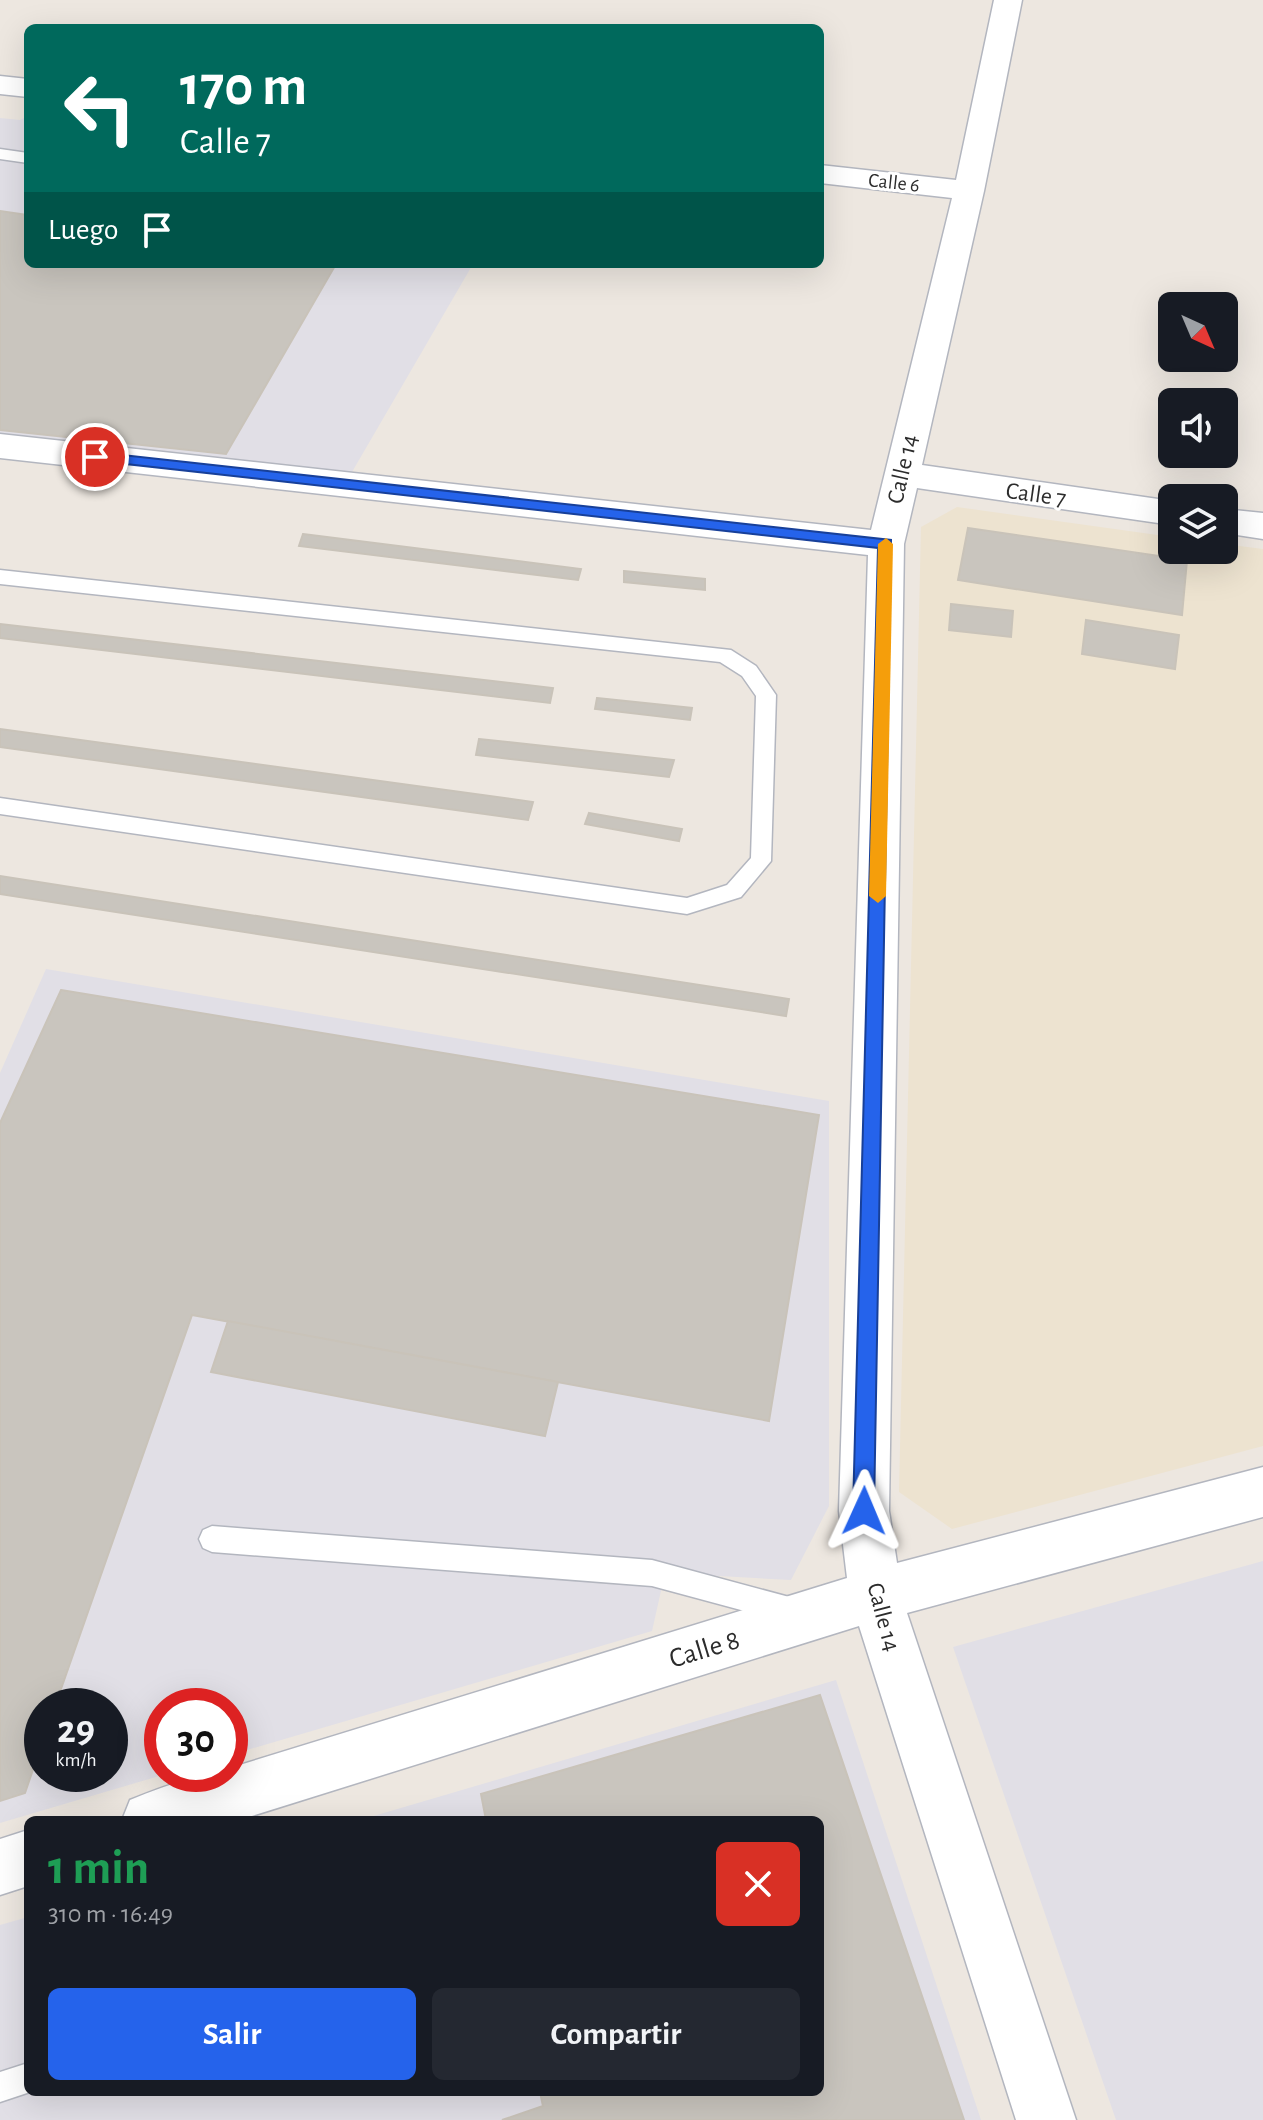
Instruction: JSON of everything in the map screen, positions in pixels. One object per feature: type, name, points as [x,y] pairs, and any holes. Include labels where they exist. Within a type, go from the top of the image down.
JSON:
[{"type":"street","name":"Calle 14","points":[[1008,0],[939,187],[901,474],[886,544],[864,1511],[875,1595],[1046,2120]]},
{"type":"street","points":[[0,85],[24,88]]},
{"type":"street","points":[[824,174],[939,187]]},
{"type":"street","points":[[0,446],[886,544]]},
{"type":"street","name":"Calle 7","points":[[901,474],[1158,511]]},
{"type":"street","points":[[1238,523],[1263,526]]},
{"type":"street","name":"Calle 8","points":[[163,1816],[875,1595],[1263,1492]]},
{"type":"street","points":[[0,1867],[24,1859]]},
{"type":"lane","points":[[0,154],[24,157]]},
{"type":"lane","points":[[0,577],[724,655],[749,671],[766,695],[761,861],[734,891],[687,906],[0,806]]},
{"type":"lane","points":[[212,1539],[652,1573],[809,1615]]},
{"type":"lane","points":[[0,2087],[24,2079]]},
{"type":"shaded area","points":[[0,118],[24,118],[24,268],[471,268],[352,472],[0,435]]},
{"type":"shaded area","points":[[957,507],[1158,535],[1158,564],[1238,564],[1238,546],[1263,549],[1263,1446],[952,1529],[899,1492],[921,527]]},
{"type":"shaded area","points":[[46,969],[829,1101],[829,1506],[791,1580],[665,1573],[652,1631],[248,1750],[248,1688],[144,1688],[144,1780],[128,1785],[128,1688],[24,1688],[24,1792],[105,1792],[0,1823],[0,1073]]},
{"type":"shaded area","points":[[1263,1561],[1263,2120],[1116,2120],[953,1647]]},
{"type":"shaded area","points":[[836,1680],[981,2120],[0,2120],[0,1925],[24,1918],[24,2096],[824,2096],[824,1816],[374,1816]]},
{"type":"building","points":[[0,211],[24,214],[24,268],[334,268],[226,454],[0,430]]},
{"type":"building","points":[[968,528],[1158,556],[1158,564],[1187,564],[1182,615],[958,580]]},
{"type":"building","points":[[303,534],[581,569],[578,580],[299,546]]},
{"type":"building","points":[[624,571],[705,579],[705,590],[624,582]]},
{"type":"building","points":[[951,604],[1013,611],[1011,637],[949,630]]},
{"type":"building","points":[[1086,620],[1179,635],[1175,669],[1082,654]]},
{"type":"building","points":[[0,624],[553,688],[550,703],[0,638]]},
{"type":"building","points":[[597,698],[692,708],[690,720],[595,709]]},
{"type":"building","points":[[0,729],[533,802],[528,820],[0,747]]},
{"type":"building","points":[[479,739],[674,760],[669,777],[476,755]]},
{"type":"building","points":[[589,813],[682,829],[679,841],[585,824]]},
{"type":"building","points":[[0,876],[789,999],[786,1016],[0,894]]},
{"type":"building","points":[[61,990],[819,1115],[769,1421],[192,1315],[61,1688],[24,1688],[25,1793],[0,1801],[0,1123]]},
{"type":"building","points":[[228,1321],[558,1382],[545,1436],[211,1372]]},
{"type":"building","points":[[820,1695],[964,2120],[502,2120],[543,2106],[541,2096],[824,2096],[824,1816],[485,1816],[481,1794]]},
{"type":"slow traffic","points":[[878,896],[886,544]]},
{"type":"route","points":[[95,457],[886,544],[864,1511]]}]
